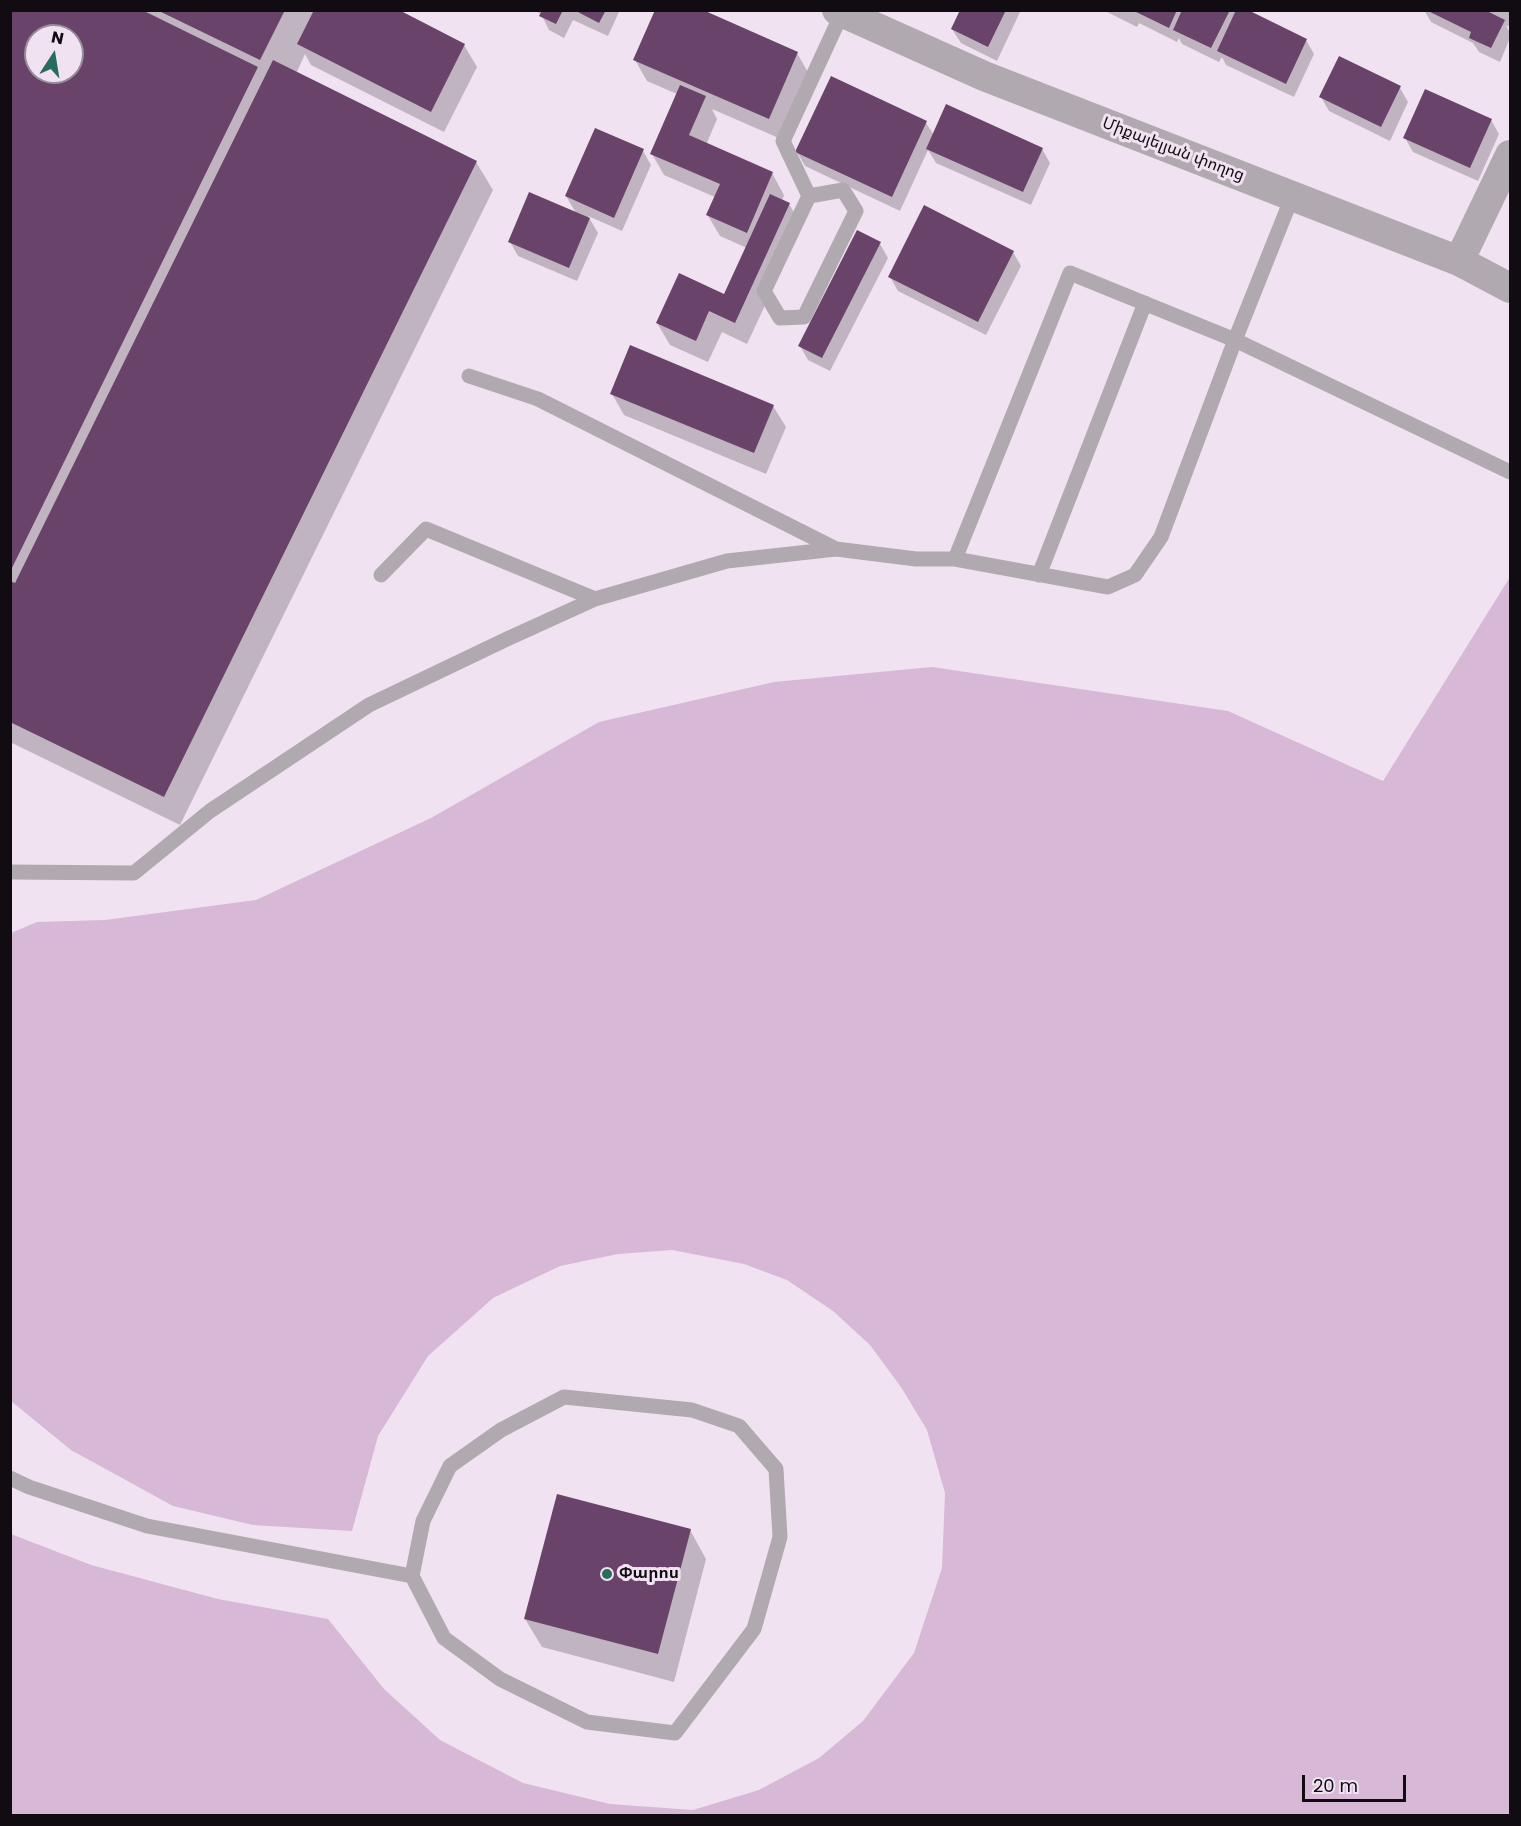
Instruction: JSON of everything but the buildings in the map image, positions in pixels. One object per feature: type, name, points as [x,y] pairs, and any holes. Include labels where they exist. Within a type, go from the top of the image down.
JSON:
[{"type":"street","name":"Միքայելյան փողոց","points":[[853,14],[984,76],[1459,261],[1510,288]]},
{"type":"street","points":[[1459,261],[1510,155]]},
{"type":"lane","points":[[809,196],[783,141],[853,14]]},
{"type":"lane","points":[[843,190],[856,211],[804,317],[780,318],[764,291],[809,196],[843,190]]},
{"type":"lane","points":[[10,872],[134,873],[210,811],[369,705],[595,599],[727,561],[836,549],[916,559],[955,559],[1108,587],[1135,575],[1161,537],[1292,197]]},
{"type":"lane","points":[[955,559],[1070,273],[1235,340],[1510,472]]},
{"type":"lane","points":[[1040,576],[1145,303]]},
{"type":"lane","points":[[469,376],[538,399],[836,549]]},
{"type":"lane","points":[[381,575],[426,529],[595,599]]},
{"type":"lane","points":[[564,1397],[692,1410],[739,1426],[776,1469],[780,1537],[754,1629],[675,1733],[587,1722],[500,1679],[444,1638],[412,1576],[423,1521],[450,1466],[501,1430],[564,1397]]},
{"type":"lane","points":[[10,1478],[29,1487],[147,1526],[412,1576]]},
{"type":"shaded area","points":[[1510,577],[1510,1815],[11,1815],[11,1534],[91,1565],[218,1599],[328,1619],[384,1689],[440,1740],[523,1783],[610,1804],[693,1810],[759,1790],[819,1758],[863,1721],[914,1653],[942,1568],[945,1493],[927,1430],[901,1387],[870,1345],[833,1311],[787,1280],[744,1264],[672,1250],[618,1254],[560,1266],[493,1298],[428,1356],[378,1436],[352,1531],[253,1525],[173,1506],[71,1450],[11,1401],[11,933],[37,922],[105,920],[256,900],[431,818],[599,722],[774,682],[932,667],[1228,711],[1383,781]]},
{"type":"place","name":"Փարոս","points":[[607,1574]]}]
